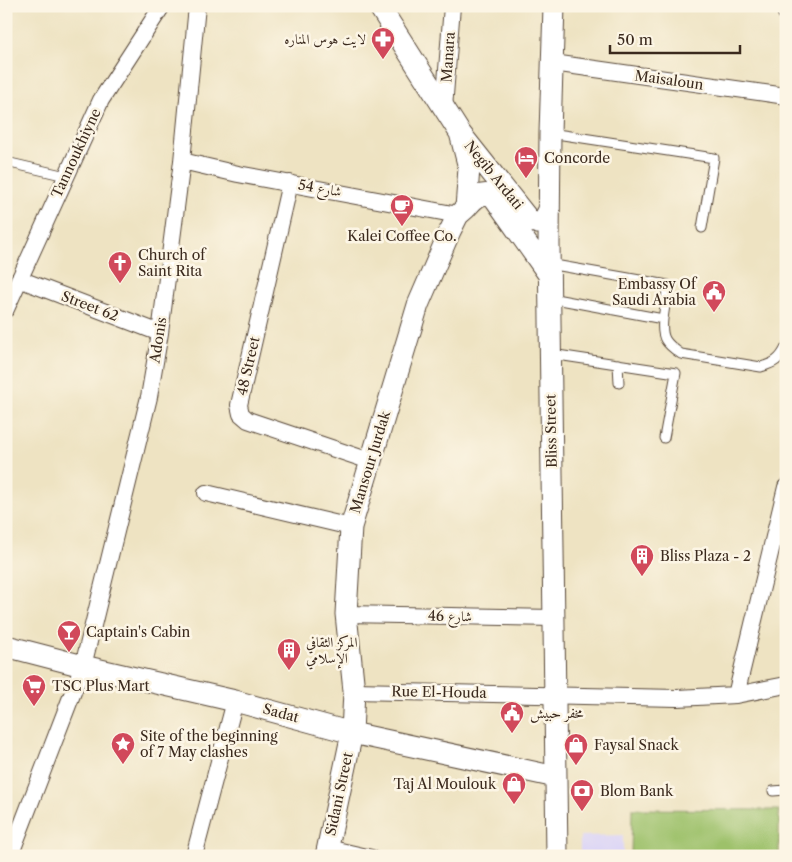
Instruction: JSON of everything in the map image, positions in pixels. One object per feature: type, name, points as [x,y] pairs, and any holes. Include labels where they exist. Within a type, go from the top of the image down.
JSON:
[{"type":"street","name":"Tannoukhiyne","points":[[6,309],[101,100],[162,6]]},
{"type":"street","name":"Adonis","points":[[10,856],[83,666],[149,397],[160,333],[182,162],[197,6]]},
{"type":"street","points":[[379,6],[460,133]]},
{"type":"street","name":"Manara","points":[[444,108],[452,6]]},
{"type":"street","name":"Bliss Street","points":[[554,6],[550,133],[549,269],[557,856]]},
{"type":"street","points":[[784,6],[786,13]]},
{"type":"street","name":"Maisaloun","points":[[553,63],[786,96]]},
{"type":"street","name":"Negib Ardati","points":[[460,133],[529,220],[538,223],[544,220],[549,210]]},
{"type":"street","name":"Mansour Jurdak","points":[[352,733],[354,691],[346,614],[351,527],[418,305],[462,211],[469,168],[460,133]]},
{"type":"street","name":"شارع 54","points":[[182,162],[290,183],[462,211]]},
{"type":"street","name":"48 Street","points":[[290,183],[239,405],[241,414],[248,420],[370,461]]},
{"type":"street","name":"Mansour Jurdak","points":[[462,211],[480,194],[487,193],[493,196],[549,269]]},
{"type":"street","name":"Street 62","points":[[19,278],[160,333]]},
{"type":"street","points":[[736,695],[786,487]]},
{"type":"street","points":[[206,493],[351,527]]},
{"type":"street","name":"شارع 46","points":[[346,614],[554,618]]},
{"type":"street","name":"Sadat","points":[[6,646],[235,701],[352,733],[556,777]]},
{"type":"street","name":"Rue El-Houda","points":[[354,691],[676,698],[736,695],[786,685]]},
{"type":"street","points":[[194,856],[235,701]]},
{"type":"street","name":"Sidani Street","points":[[327,851],[352,733]]},
{"type":"street","points":[[327,851],[372,856]]},
{"type":"lane","points":[[550,133],[714,158],[702,228]]},
{"type":"lane","points":[[6,162],[66,176]]},
{"type":"lane","points":[[549,269],[668,286],[661,333],[670,346],[681,354],[761,367],[774,363],[782,355],[786,347]]},
{"type":"lane","points":[[550,298],[663,319]]},
{"type":"lane","points":[[550,354],[676,373],[664,438]]},
{"type":"lane","points":[[618,364],[619,383]]},
{"type":"lane","points":[[773,791],[786,790]]},
{"type":"shaded area","points":[[623,835],[623,856],[580,856],[580,836]]},
{"type":"green space","points":[[632,809],[779,810],[779,856],[631,856]]},
{"type":"place","name":"لايت هوس المناره","points":[[383,60]]},
{"type":"place","name":"Concorde","points":[[526,179]]},
{"type":"place","name":"Kalei Coffee Co.","points":[[402,227]]},
{"type":"place","name":"Church of Saint Rita","points":[[120,284]]},
{"type":"place","name":"Embassy Of Saudi Arabia","points":[[714,313]]},
{"type":"place","name":"Bliss Plaza - 2","points":[[642,577]]},
{"type":"place","name":"Captain's Cabin","points":[[69,653]]},
{"type":"place","name":"المركز الثقافي الإسلامي","points":[[289,671]]},
{"type":"place","name":"TSC Plus Mart","points":[[34,707]]},
{"type":"place","name":"مخفر حبيش","points":[[512,734]]},
{"type":"place","name":"Site of the beginning of 7 May clashes","points":[[123,765]]},
{"type":"place","name":"Faysal Snack","points":[[576,766]]},
{"type":"place","name":"Taj Al Moulouk","points":[[514,805]]},
{"type":"place","name":"Blom Bank","points":[[582,812]]}]
